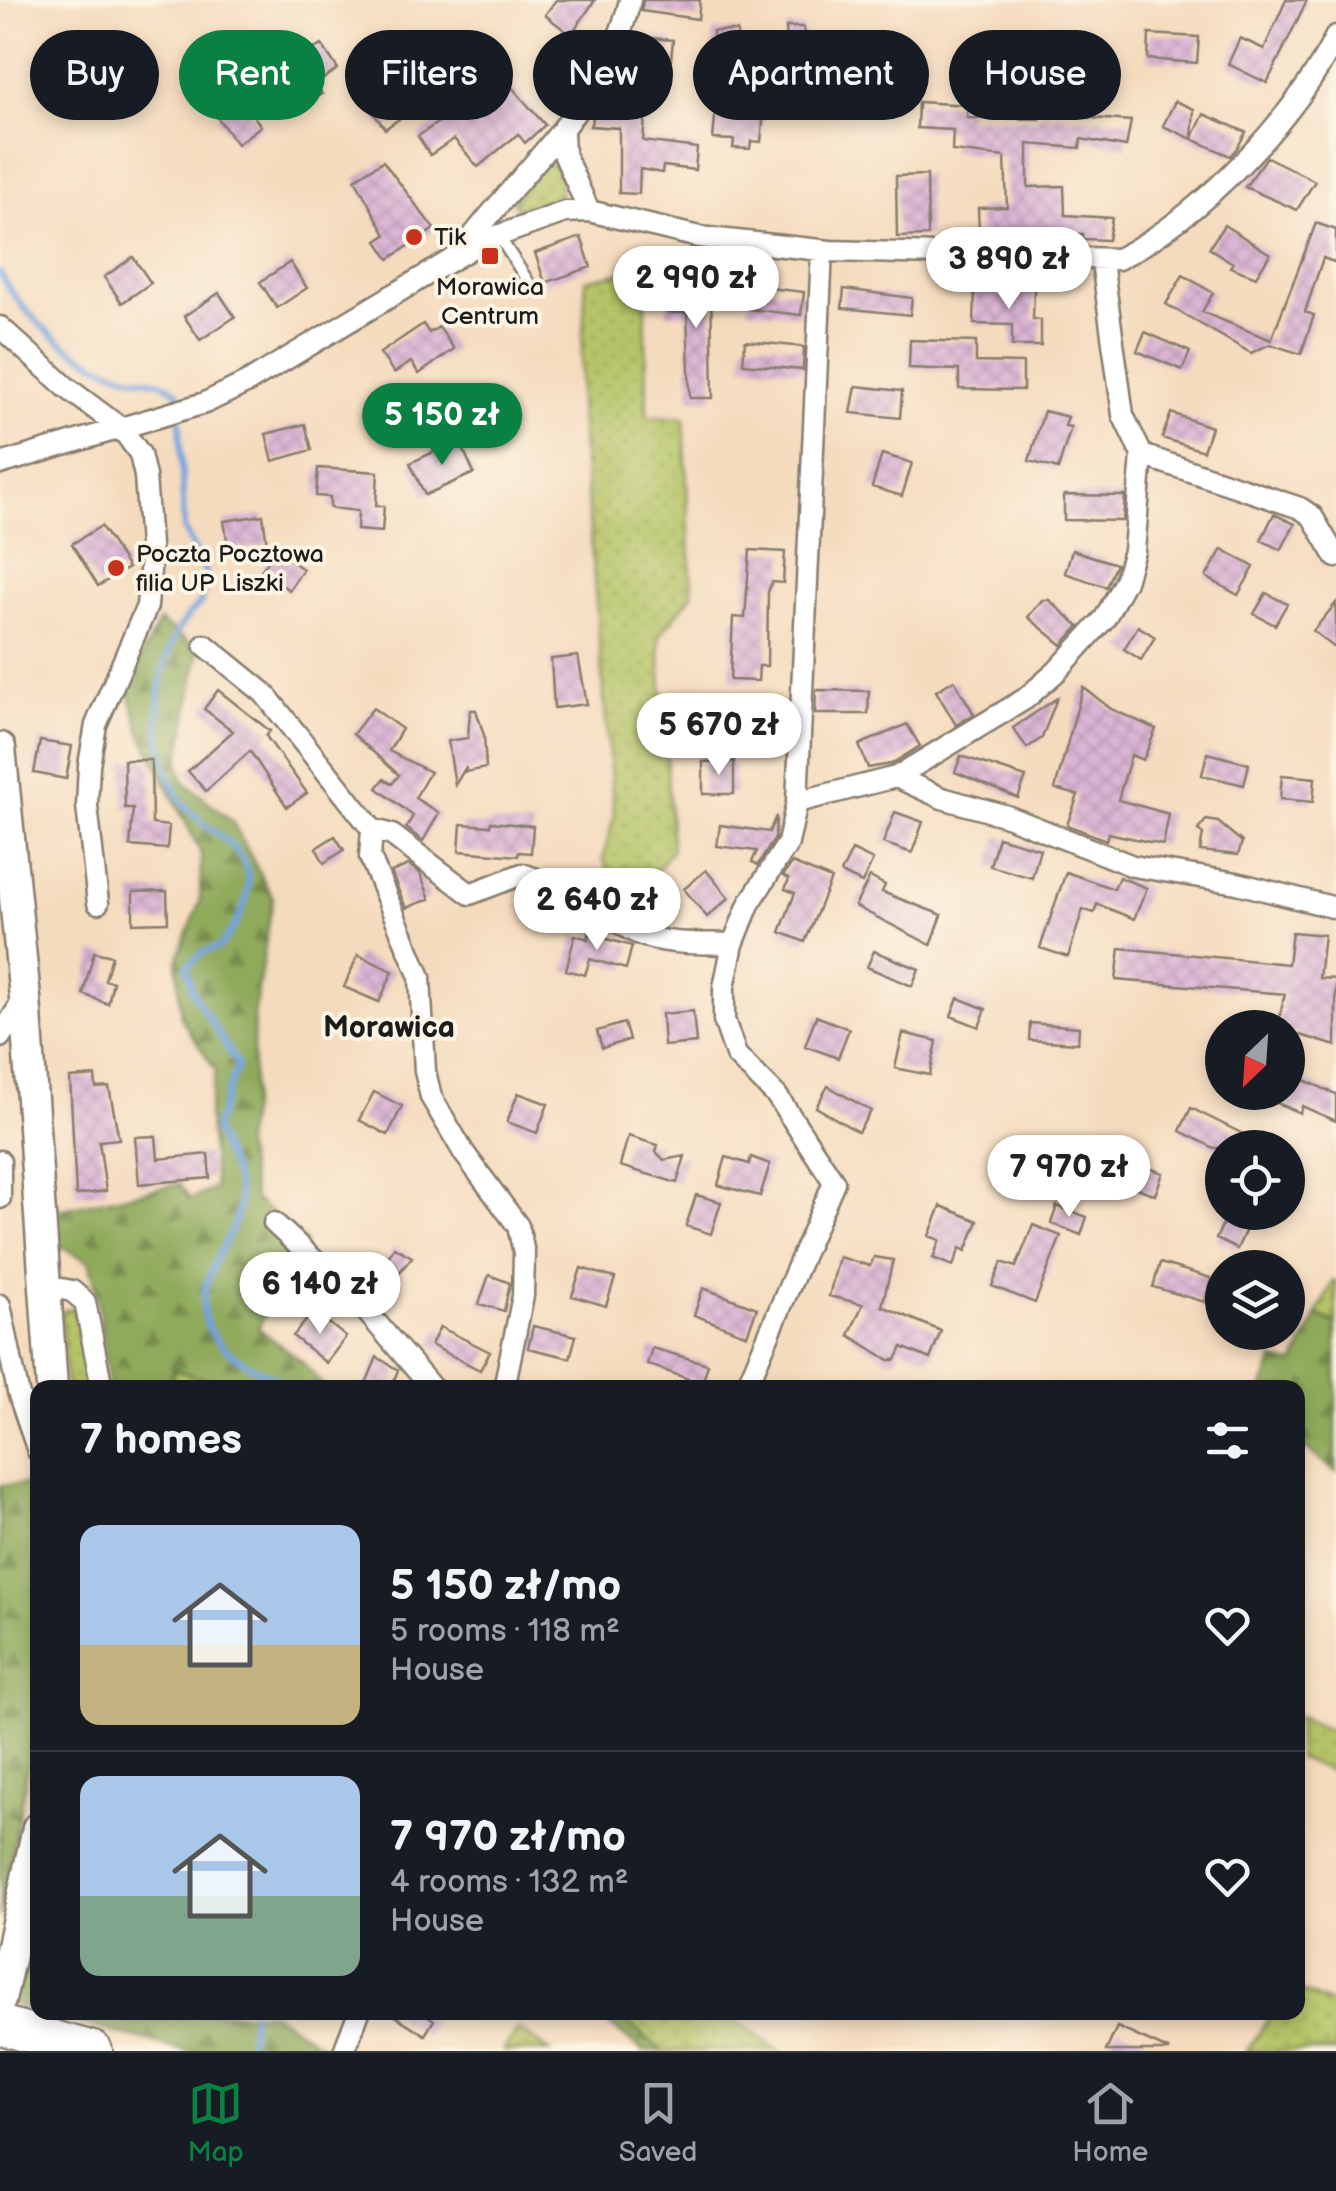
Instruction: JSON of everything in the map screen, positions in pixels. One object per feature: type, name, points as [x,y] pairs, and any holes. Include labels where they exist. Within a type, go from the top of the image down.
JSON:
[{"type":"highway","points":[[0,2025],[93,2051]]},
{"type":"street","points":[[456,259],[499,200],[563,132],[606,66],[630,0]]},
{"type":"street","points":[[0,464],[204,404],[498,234],[565,212],[589,211],[700,237],[822,250],[1102,262],[1152,242],[1216,186],[1290,107],[1336,36]]},
{"type":"street","points":[[563,132],[564,154],[589,211]]},
{"type":"street","points":[[749,1380],[834,1182],[777,1096],[736,1056],[724,1020],[724,987],[733,944],[749,904],[788,842],[797,802],[822,250]]},
{"type":"street","points":[[797,802],[896,777],[1025,699],[1105,618],[1125,582],[1134,552],[1142,455],[1123,415],[1102,262]]},
{"type":"street","points":[[0,327],[66,387],[122,429],[140,454],[146,476],[151,559],[145,611],[96,724],[89,765],[87,806],[98,902]]},
{"type":"street","points":[[1142,455],[1300,508],[1316,522],[1336,557]]},
{"type":"street","points":[[205,645],[264,693],[372,829],[392,835],[470,894],[522,874],[601,901],[614,922],[654,940],[733,944]]},
{"type":"street","points":[[0,748],[25,998],[51,1380]]},
{"type":"street","points":[[896,777],[942,798],[1008,816],[1133,866],[1237,884],[1336,908]]},
{"type":"street","points":[[372,829],[370,857],[420,977],[425,1072],[431,1097],[464,1154],[518,1226],[524,1252],[524,1296],[506,1380]]},
{"type":"street","points":[[0,1037],[25,998]]},
{"type":"street","points":[[0,1161],[0,1198]]},
{"type":"street","points":[[274,1222],[356,1299],[425,1380]]},
{"type":"street","points":[[45,1286],[72,1291],[85,1302],[100,1380]]},
{"type":"street","points":[[0,1305],[18,1392],[30,1427]]},
{"type":"street","points":[[0,2000],[30,1864]]},
{"type":"street","points":[[344,2051],[356,2020]]},
{"type":"lane","points":[[498,234],[531,286]]},
{"type":"green space","points":[[551,163],[561,173],[560,196],[518,209],[513,202],[540,165]]},
{"type":"green space","points":[[645,267],[647,416],[684,418],[692,595],[659,636],[672,849],[630,909],[603,859],[614,816],[579,402],[586,280]]},
{"type":"green space","points":[[159,621],[199,650],[179,763],[183,781],[232,821],[273,898],[254,1014],[252,1095],[244,1144],[254,1199],[306,1242],[258,1328],[319,1380],[204,1380],[174,1369],[171,1380],[109,1380],[89,1261],[55,1244],[53,1211],[180,1184],[190,1200],[215,1188],[208,1114],[216,1071],[181,1018],[177,960],[200,902],[201,853],[142,735],[127,687]]},
{"type":"green space","points":[[1333,1281],[1336,1282],[1336,1324],[1317,1315]]},
{"type":"green space","points":[[73,1308],[78,1318],[89,1380],[66,1380],[61,1312]]},
{"type":"green space","points":[[1317,1315],[1336,1324],[1336,1472],[1305,1448],[1305,1380],[1266,1380],[1274,1360],[1294,1364],[1301,1350],[1305,1350],[1305,1341]]},
{"type":"green space","points":[[174,1368],[204,1380],[171,1380]]},
{"type":"green space","points":[[30,1484],[30,1757],[0,1917],[0,1485]]},
{"type":"green space","points":[[1305,1720],[1336,1733],[1336,1773],[1305,1761]]},
{"type":"green space","points":[[30,1935],[30,2009],[14,2005]]},
{"type":"green space","points":[[1305,1993],[1336,2006],[1336,2051],[1247,2051],[1267,2020],[1305,2020]]},
{"type":"green space","points":[[68,2020],[283,2020],[330,2051],[185,2051]]},
{"type":"green space","points":[[604,2020],[624,2020],[663,2051],[643,2051]]},
{"type":"green space","points":[[624,2020],[734,2020],[779,2051],[663,2051]]},
{"type":"green space","points":[[518,2029],[550,2051],[503,2051]]},
{"type":"building","points":[[556,0],[595,0],[574,30],[564,30],[545,15]]},
{"type":"building","points":[[643,0],[700,0],[698,19],[641,11]]},
{"type":"building","points":[[1286,0],[1307,0],[1267,83],[1228,64],[1240,38],[1264,49]]},
{"type":"building","points":[[1149,34],[1199,37],[1197,63],[1148,59]]},
{"type":"building","points":[[325,50],[338,69],[325,78]]},
{"type":"building","points":[[513,89],[533,111],[533,120],[545,125],[525,143],[518,134],[478,167],[454,139],[430,155],[418,136],[442,120],[513,120]]},
{"type":"building","points":[[1175,101],[1194,109],[1192,139],[1163,126]]},
{"type":"building","points":[[929,103],[949,104],[949,120],[1131,121],[1126,147],[1081,139],[1080,148],[1028,144],[1028,187],[1064,186],[1065,215],[1112,218],[1108,240],[1083,239],[1083,234],[979,234],[978,208],[1007,207],[1005,157],[952,151],[953,130],[917,128],[917,120],[929,120]]},
{"type":"building","points":[[1204,114],[1246,132],[1230,156],[1192,139]]},
{"type":"building","points":[[219,120],[257,120],[261,126],[237,144]]},
{"type":"building","points":[[379,120],[398,120],[385,129]]},
{"type":"building","points":[[592,120],[645,120],[643,141],[697,148],[695,170],[663,166],[662,173],[640,169],[639,194],[619,193],[619,128],[590,126]]},
{"type":"building","points":[[715,120],[763,120],[761,142],[751,141],[750,149],[733,148],[734,140],[713,139]]},
{"type":"building","points":[[1267,157],[1315,181],[1297,210],[1245,187]]},
{"type":"building","points":[[383,161],[434,229],[389,259],[377,241],[386,235],[355,179]]},
{"type":"building","points":[[927,175],[928,236],[897,237],[896,176]]},
{"type":"building","points":[[1316,223],[1336,230],[1336,263],[1323,258],[1305,312],[1314,315],[1301,354],[1270,344],[1251,353],[1166,304],[1183,275],[1213,293],[1202,312],[1271,340]]},
{"type":"building","points":[[1224,225],[1270,254],[1256,277],[1230,267],[1233,263],[1209,248]]},
{"type":"building","points":[[581,237],[591,267],[545,283],[535,253]]},
{"type":"building","points":[[133,257],[151,283],[122,303],[104,277]]},
{"type":"building","points":[[290,262],[307,288],[277,308],[260,282]]},
{"type":"building","points":[[667,280],[711,281],[713,398],[690,398],[687,313],[667,313]]},
{"type":"building","points":[[751,286],[804,292],[801,315],[748,309]]},
{"type":"building","points":[[975,286],[1034,288],[1033,319],[1041,320],[1041,346],[1012,346],[1012,325],[974,324]]},
{"type":"building","points":[[844,289],[912,298],[910,315],[842,308]]},
{"type":"building","points":[[219,293],[235,317],[200,340],[184,316]]},
{"type":"building","points":[[423,324],[429,333],[439,327],[454,349],[419,374],[411,362],[394,373],[380,353]]},
{"type":"building","points":[[1145,332],[1190,352],[1182,370],[1137,351]]},
{"type":"building","points":[[910,340],[976,342],[976,362],[1023,363],[1023,390],[959,389],[959,370],[909,368]]},
{"type":"building","points":[[745,341],[804,347],[803,370],[743,364]]},
{"type":"building","points":[[856,386],[902,391],[900,418],[851,413]]},
{"type":"building","points":[[479,410],[494,436],[472,448],[458,422]]},
{"type":"building","points":[[1044,411],[1068,417],[1065,426],[1071,427],[1058,469],[1029,461]]},
{"type":"building","points":[[1171,413],[1211,427],[1203,451],[1162,438]]},
{"type":"building","points":[[305,424],[312,450],[273,461],[266,434]]},
{"type":"building","points":[[459,440],[474,473],[425,495],[410,463]]},
{"type":"building","points":[[882,454],[912,463],[902,496],[872,487]]},
{"type":"building","points":[[318,468],[378,472],[376,506],[384,506],[382,532],[357,530],[358,511],[330,508],[330,497],[316,496]]},
{"type":"building","points":[[1064,495],[1125,496],[1123,521],[1064,520]]},
{"type":"building","points":[[1274,514],[1295,524],[1281,550],[1261,540]]},
{"type":"building","points":[[263,515],[267,545],[229,551],[224,521]]},
{"type":"building","points":[[101,526],[128,568],[98,586],[72,544]]},
{"type":"building","points":[[1222,549],[1254,567],[1238,595],[1206,577]]},
{"type":"building","points":[[276,550],[303,569],[289,590],[261,571]]},
{"type":"building","points":[[750,550],[785,552],[783,583],[772,582],[768,592],[767,666],[759,666],[758,681],[730,680],[733,617],[745,618]]},
{"type":"building","points":[[1072,550],[1116,564],[1106,587],[1065,573]]},
{"type":"building","points":[[1266,593],[1287,604],[1275,625],[1254,614]]},
{"type":"building","points":[[1042,600],[1049,600],[1079,626],[1062,645],[1028,617]]},
{"type":"building","points":[[1336,603],[1336,649],[1313,631]]},
{"type":"building","points":[[1138,626],[1155,637],[1141,660],[1124,649]]},
{"type":"building","points":[[578,656],[587,704],[554,708],[551,659]]},
{"type":"building","points":[[954,680],[974,714],[956,725],[936,691]]},
{"type":"building","points":[[1083,687],[1111,709],[1156,729],[1143,760],[1131,755],[1118,800],[1169,814],[1163,845],[1108,833],[1106,840],[1067,825],[1078,795],[1055,789]]},
{"type":"building","points":[[218,690],[270,731],[266,736],[307,793],[287,807],[250,751],[206,791],[188,771],[233,731],[204,709]]},
{"type":"building","points":[[816,690],[869,691],[868,714],[815,714]]},
{"type":"building","points":[[1057,698],[1042,738],[1027,748],[1013,728]]},
{"type":"building","points":[[373,708],[402,729],[389,751],[430,772],[415,798],[439,813],[423,841],[406,828],[413,816],[377,788],[384,779],[392,784],[399,775],[353,734]]},
{"type":"building","points":[[470,710],[476,710],[484,735],[486,768],[465,772],[466,767],[455,785],[448,741],[468,738]]},
{"type":"building","points":[[907,724],[920,746],[891,764],[868,768],[859,745]]},
{"type":"building","points":[[40,741],[72,746],[66,779],[34,773]]},
{"type":"building","points":[[1207,753],[1249,764],[1244,785],[1202,775]]},
{"type":"building","points":[[961,756],[1026,777],[1018,798],[955,772]]},
{"type":"building","points":[[124,760],[151,760],[152,824],[169,826],[167,849],[130,846],[133,808],[125,808]]},
{"type":"building","points":[[734,761],[734,794],[703,794],[703,762]]},
{"type":"building","points":[[1282,775],[1315,778],[1313,802],[1280,799]]},
{"type":"building","points":[[895,812],[923,822],[912,853],[883,843]]},
{"type":"building","points":[[776,816],[775,838],[758,865],[752,862],[757,851],[717,846],[720,825],[769,832]]},
{"type":"building","points":[[1206,820],[1218,822],[1242,842],[1238,855],[1200,851],[1203,834],[1198,830]]},
{"type":"building","points":[[491,822],[533,826],[531,853],[519,852],[518,856],[459,851],[461,824],[490,826]]},
{"type":"building","points":[[335,836],[344,850],[324,863],[316,848]]},
{"type":"building","points":[[998,837],[1040,849],[1032,878],[990,866]]},
{"type":"building","points":[[852,850],[873,860],[862,883],[841,873]]},
{"type":"building","points":[[792,863],[831,879],[805,942],[780,932],[795,893],[785,889],[789,879],[783,876]]},
{"type":"building","points":[[409,865],[420,873],[430,899],[406,908],[391,872]]},
{"type":"building","points":[[706,870],[729,898],[707,917],[684,889]]},
{"type":"building","points":[[1066,872],[1114,889],[1119,877],[1147,888],[1134,919],[1097,904],[1094,913],[1083,909],[1068,957],[1040,948]]},
{"type":"building","points":[[870,877],[885,885],[882,892],[942,915],[931,945],[855,906]]},
{"type":"building","points":[[167,891],[168,922],[133,923],[133,892]]},
{"type":"building","points":[[1292,932],[1324,935],[1319,978],[1336,979],[1336,1046],[1305,1037],[1305,1010],[1281,1010],[1285,994],[1116,980],[1120,948],[1288,964]]},
{"type":"building","points":[[589,934],[632,946],[626,969],[590,959],[585,975],[566,970],[575,935],[588,939]]},
{"type":"building","points":[[874,951],[919,969],[912,986],[867,967]]},
{"type":"building","points":[[94,952],[112,956],[105,980],[113,982],[108,1004],[83,994]]},
{"type":"building","points":[[358,955],[393,971],[379,1002],[344,987]]},
{"type":"building","points":[[958,998],[986,1009],[979,1027],[951,1016]]},
{"type":"building","points":[[693,1011],[696,1043],[664,1046],[662,1014]]},
{"type":"building","points":[[816,1016],[849,1029],[838,1058],[805,1046]]},
{"type":"building","points":[[624,1023],[629,1040],[602,1048],[597,1031]]},
{"type":"building","points":[[1030,1023],[1079,1027],[1078,1043],[1029,1040]]},
{"type":"building","points":[[903,1033],[937,1041],[930,1075],[895,1068]]},
{"type":"building","points":[[95,1076],[96,1088],[109,1087],[119,1139],[99,1141],[106,1191],[76,1195],[70,1078]]},
{"type":"building","points":[[1305,1080],[1336,1094],[1336,1121],[1305,1107]]},
{"type":"building","points":[[828,1086],[871,1111],[858,1132],[816,1107]]},
{"type":"building","points":[[374,1092],[402,1106],[388,1135],[359,1120]]},
{"type":"building","points":[[518,1093],[548,1104],[537,1133],[507,1122]]},
{"type":"building","points":[[1191,1108],[1235,1130],[1205,1130],[1205,1144],[1180,1131]]},
{"type":"building","points":[[156,1136],[158,1159],[208,1154],[210,1178],[139,1184],[135,1137]]},
{"type":"building","points":[[628,1136],[658,1145],[656,1152],[664,1160],[685,1156],[677,1183],[620,1166]]},
{"type":"building","points":[[1025,1152],[1055,1164],[1045,1190],[1015,1178]]},
{"type":"building","points":[[726,1157],[749,1164],[751,1157],[770,1164],[760,1196],[718,1185]]},
{"type":"building","points":[[1122,1158],[1163,1173],[1155,1195],[1114,1179]]},
{"type":"building","points":[[696,1195],[721,1202],[711,1234],[686,1226]]},
{"type":"building","points":[[941,1206],[978,1221],[966,1251],[960,1248],[953,1266],[933,1258],[940,1240],[929,1236]]},
{"type":"building","points":[[1057,1206],[1087,1217],[1081,1235],[1051,1223]]},
{"type":"building","points":[[1033,1225],[1061,1236],[1035,1303],[992,1286],[1002,1262],[1016,1267]]},
{"type":"building","points":[[1220,1230],[1246,1230],[1237,1249],[1216,1239]]},
{"type":"building","points":[[394,1247],[412,1257],[393,1280],[380,1272]]},
{"type":"building","points":[[839,1257],[870,1266],[874,1257],[893,1260],[882,1306],[941,1331],[930,1359],[902,1347],[896,1360],[889,1360],[849,1335],[863,1304],[829,1296]]},
{"type":"building","points":[[1160,1263],[1205,1276],[1205,1302],[1153,1287]]},
{"type":"building","points":[[581,1268],[615,1278],[606,1306],[572,1296]]},
{"type":"building","points":[[489,1275],[510,1283],[504,1311],[479,1304]]},
{"type":"building","points":[[703,1288],[757,1308],[747,1335],[694,1315]]},
{"type":"building","points":[[314,1311],[346,1337],[326,1363],[293,1336]]},
{"type":"building","points":[[533,1326],[576,1336],[570,1358],[528,1348]]},
{"type":"building","points":[[440,1327],[490,1352],[480,1370],[431,1345]]},
{"type":"building","points":[[652,1348],[708,1364],[703,1380],[691,1380],[647,1364]]},
{"type":"building","points":[[377,1357],[398,1370],[394,1380],[367,1380]]},
{"type":"building","points":[[402,2020],[434,2020],[425,2035]]},
{"type":"building","points":[[1117,2027],[1170,2051],[1106,2051]]},
{"type":"waterway","points":[[0,273],[23,306],[69,348],[104,367],[161,382],[179,394],[184,529],[206,573],[201,603],[184,621],[171,645],[159,702],[160,732],[174,787],[194,816],[236,850],[248,878],[242,910],[227,938],[187,967],[193,993],[238,1065],[214,1128],[236,1183],[238,1209],[205,1290],[204,1312],[209,1330],[221,1344],[236,1357],[280,1380]]},
{"type":"waterway","points":[[249,2039],[252,2020]]},
{"type":"place","name":"Tik","points":[[414,237]]},
{"type":"place","name":"Morawica Centrum","points":[[490,256]]},
{"type":"place","name":"Poczta Pocztowa filia UP Liszki","points":[[116,568]]},
{"type":"district","name":"Morawica","points":[[389,1028]]}]
